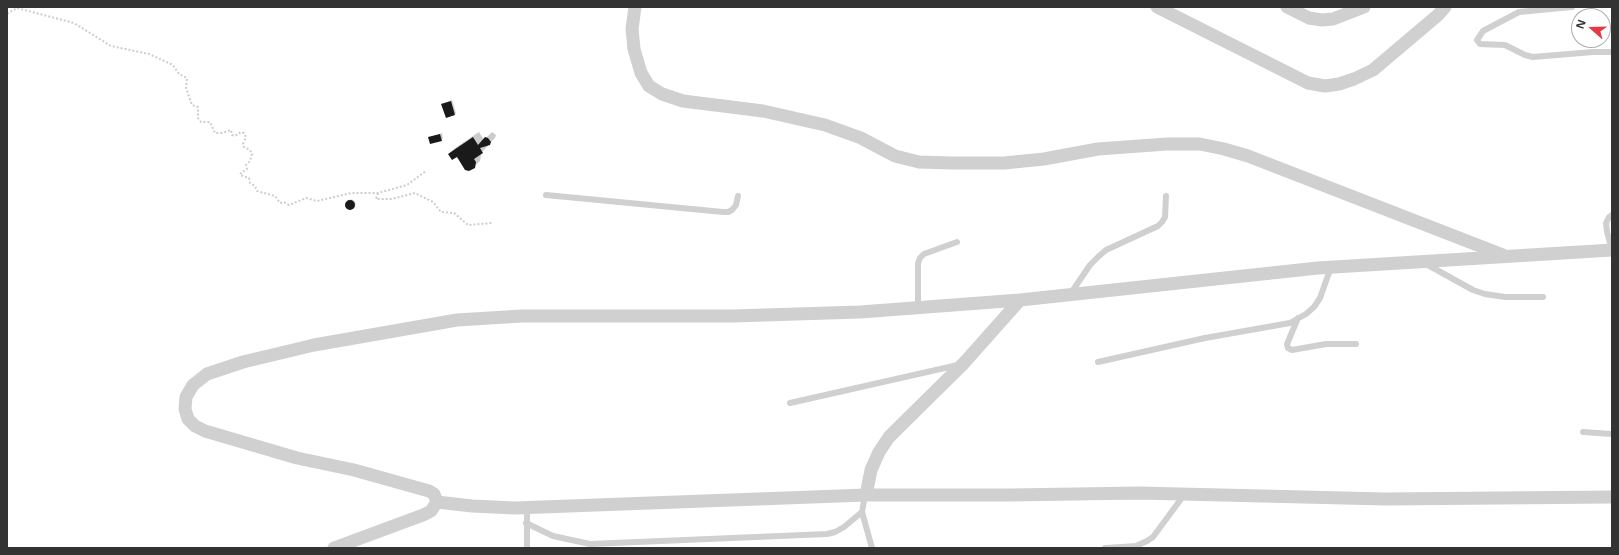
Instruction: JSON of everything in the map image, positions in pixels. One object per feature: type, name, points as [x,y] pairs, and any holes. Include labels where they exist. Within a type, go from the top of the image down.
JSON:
[{"type":"street","points":[[635,7],[632,29],[634,49],[641,73],[649,86],[662,94],[683,101],[763,111],[825,125],[861,138],[895,156],[919,162],[952,164],[1004,163],[1044,159],[1098,149],[1168,144],[1200,144],[1248,156],[1506,256]]},
{"type":"street","points":[[1156,7],[1308,83],[1325,86],[1339,84],[1373,70],[1432,20],[1445,7]]},
{"type":"street","points":[[1287,7],[1309,18],[1322,20],[1333,19],[1364,7]]},
{"type":"street","points":[[437,502],[434,494],[429,491],[354,470],[297,458],[205,431],[195,426],[188,419],[185,409],[186,397],[193,385],[207,374],[243,362],[314,345],[457,320],[522,316],[741,316],[860,312],[1020,300],[1331,267],[1612,250]]},
{"type":"street","points":[[866,495],[871,470],[879,452],[889,437],[964,363],[1020,300]]},
{"type":"street","points":[[437,502],[472,506],[527,508],[866,495],[1185,494],[1385,498],[1612,497]]},
{"type":"street","points":[[334,548],[423,515],[430,511],[437,502]]},
{"type":"lane","points":[[1572,7],[1520,12],[1483,31],[1477,40],[1480,44],[1505,45],[1525,55],[1533,57],[1593,52],[1612,52]]},
{"type":"lane","points":[[546,195],[723,212],[732,210],[736,205],[738,196]]},
{"type":"lane","points":[[1070,295],[1090,265],[1102,253],[1158,226],[1162,222],[1165,218],[1166,196]]},
{"type":"lane","points":[[1612,215],[1606,223],[1612,250]]},
{"type":"lane","points":[[918,308],[918,263],[920,258],[924,254],[957,242]]},
{"type":"lane","points":[[1421,262],[1473,290],[1485,294],[1505,297],[1543,297]]},
{"type":"lane","points":[[1098,362],[1205,338],[1290,323],[1306,314],[1314,307],[1320,298],[1331,267]]},
{"type":"lane","points":[[1298,318],[1287,344],[1288,348],[1292,350],[1326,344],[1356,344]]},
{"type":"lane","points":[[790,403],[964,363]]},
{"type":"lane","points":[[1583,432],[1612,434]]},
{"type":"lane","points":[[1105,548],[1136,546],[1148,542],[1185,494]]},
{"type":"lane","points":[[866,495],[862,512],[872,548]]},
{"type":"lane","points":[[527,508],[527,548]]},
{"type":"lane","points":[[526,523],[553,536],[584,543],[598,544],[827,534],[844,527],[862,512]]},
{"type":"path","points":[[7,14],[17,8],[74,23],[111,46],[149,54],[172,65],[179,74],[187,78],[186,88],[192,105],[198,107],[198,118],[201,122],[210,122],[215,133],[222,133],[231,130],[232,135],[235,136],[241,132],[244,132],[246,137],[243,144],[244,147],[250,150],[252,154],[250,161],[246,165],[247,169],[240,175],[249,178],[250,183],[255,186],[257,192],[275,196],[280,203],[284,202],[290,205],[306,198],[316,201],[351,193],[378,193],[406,185],[426,171]]},
{"type":"path","points":[[378,193],[376,199],[392,199],[416,193],[433,202],[441,212],[454,212],[468,224],[492,223]]},
{"type":"building","points":[[451,101],[455,115],[446,118],[441,104]]},
{"type":"building","points":[[440,134],[442,141],[430,144],[428,137]]},
{"type":"building","points":[[473,137],[478,145],[485,137],[491,142],[490,145],[480,148],[483,153],[474,159],[476,162],[475,168],[469,171],[465,170],[457,157],[452,160],[448,154]]},
{"type":"building","points":[[350,200],[355,205],[350,210],[345,205]]}]
